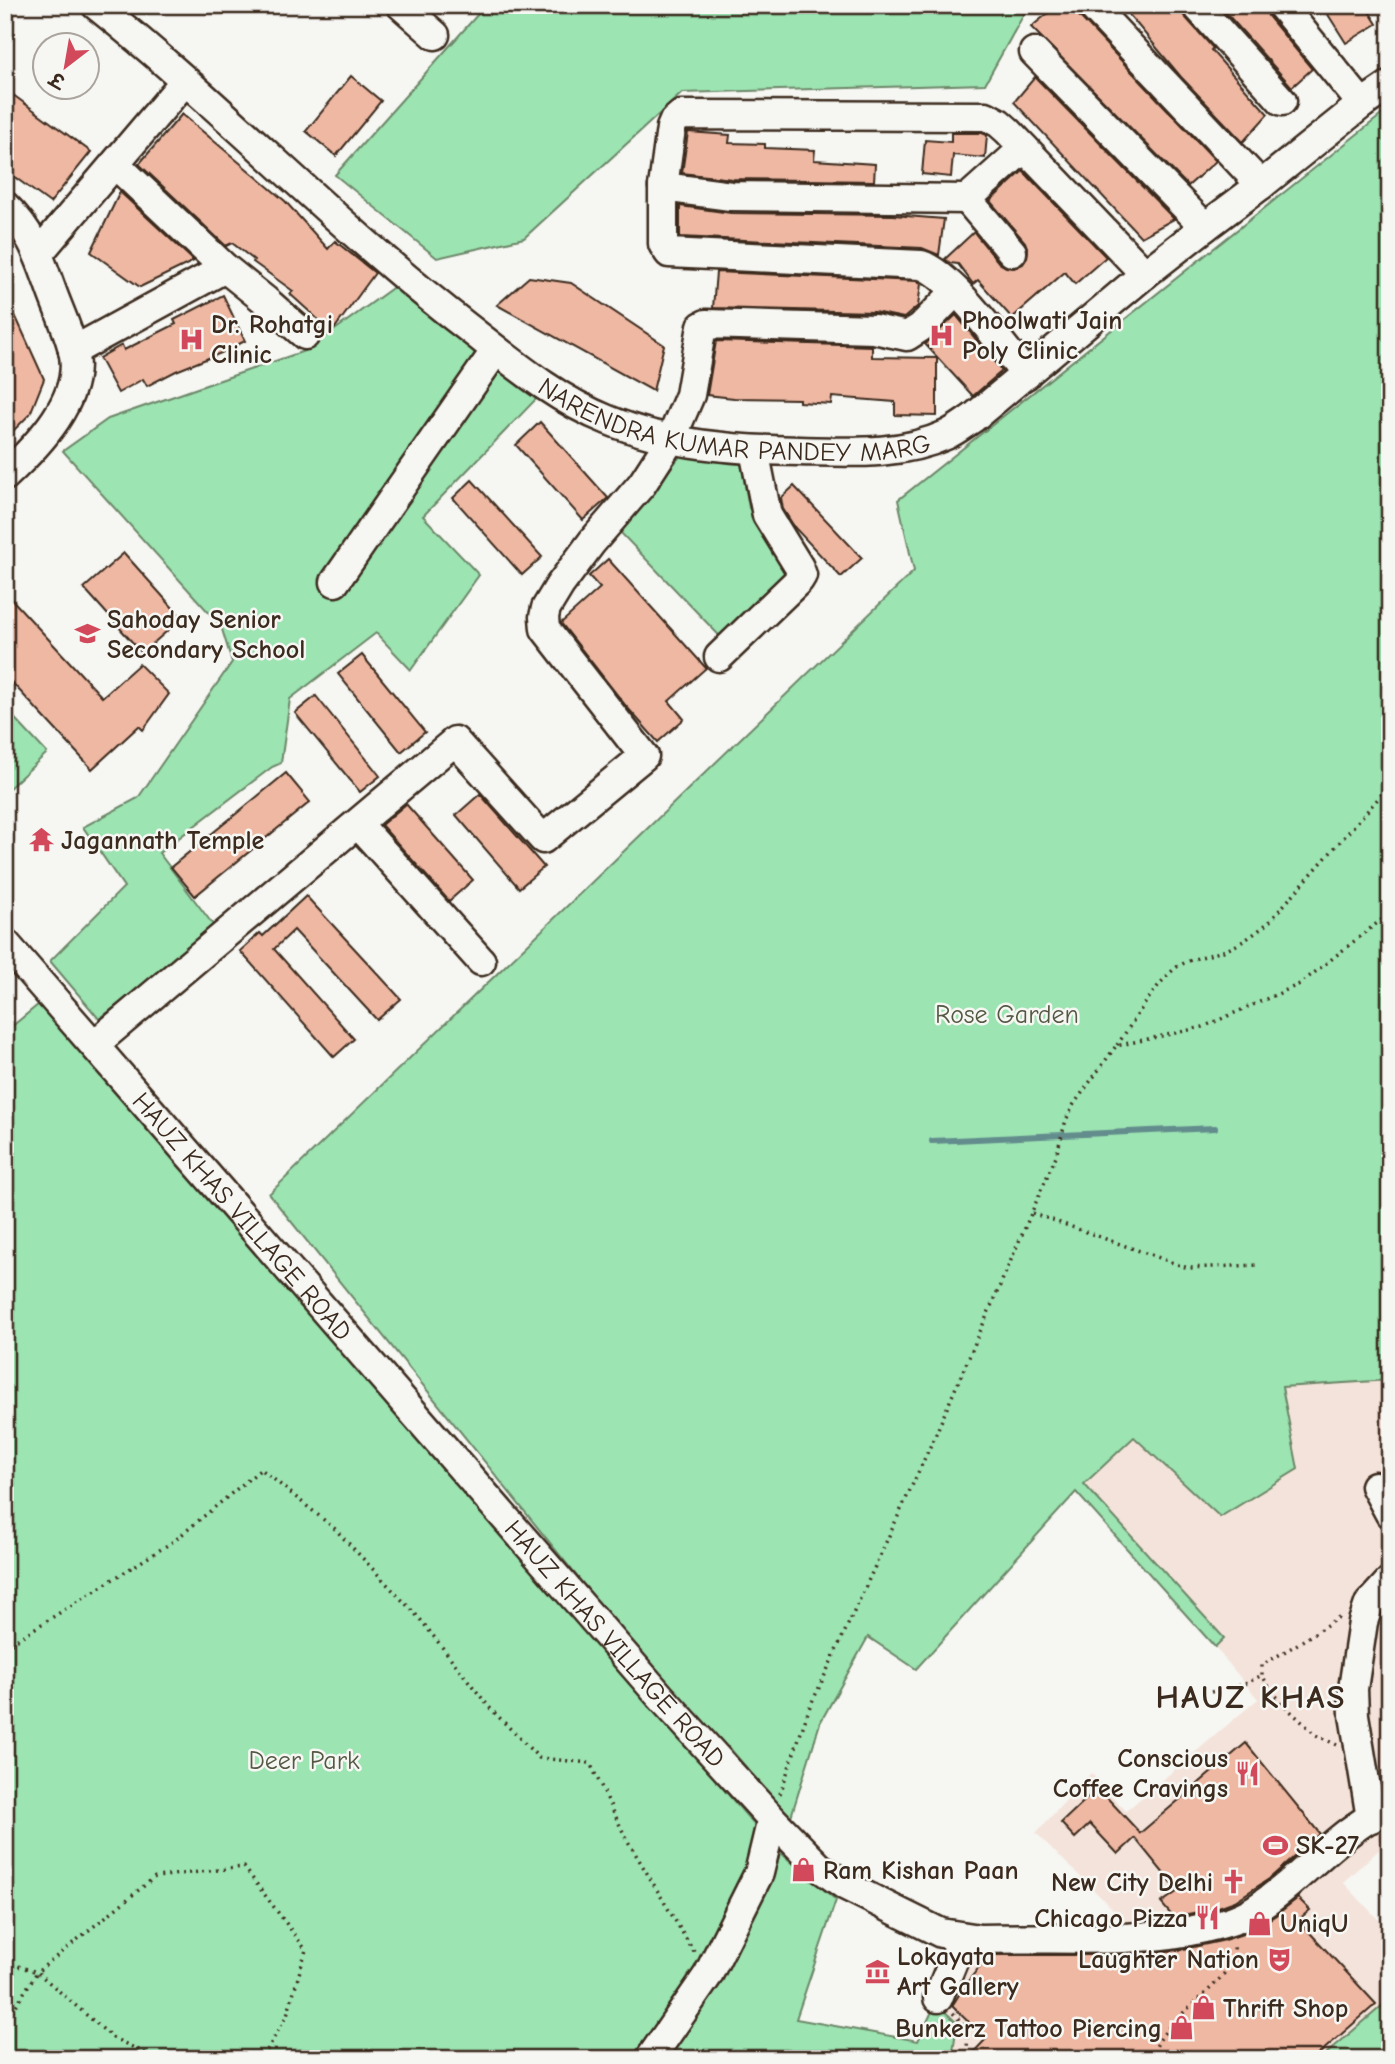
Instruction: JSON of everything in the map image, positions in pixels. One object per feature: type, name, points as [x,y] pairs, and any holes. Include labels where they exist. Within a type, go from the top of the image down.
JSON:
[{"type":"street","name":"NARENDRA KUMAR PANDEY MARG","points":[[96,5],[419,290],[536,381],[575,405],[609,421],[671,439],[754,450],[884,451],[945,435],[973,418],[1205,226],[1390,85]]},
{"type":"street","points":[[401,5],[435,35]]},
{"type":"street","points":[[1091,5],[1261,185]]},
{"type":"street","points":[[1196,5],[1282,101]]},
{"type":"street","points":[[1281,5],[1362,104]]},
{"type":"street","points":[[1034,52],[1205,226]]},
{"type":"street","points":[[38,254],[184,82]]},
{"type":"street","points":[[1026,375],[956,291],[937,273],[921,265],[669,253],[663,244],[663,187],[674,121],[681,115],[986,116],[999,123],[1145,274]]},
{"type":"street","points":[[663,187],[731,196],[967,199],[1024,148]]},
{"type":"street","points":[[115,164],[225,268],[305,335]]},
{"type":"street","points":[[967,199],[1012,252]]},
{"type":"street","points":[[5,206],[20,220],[38,254],[73,351],[75,371],[69,394],[34,448],[5,476]]},
{"type":"street","points":[[73,351],[225,268]]},
{"type":"street","points":[[95,1044],[455,741],[543,838],[644,756],[545,629],[544,617],[546,608],[566,576],[642,484],[671,439],[690,395],[699,334],[704,324],[874,329],[907,336],[921,327],[956,291]]},
{"type":"street","points":[[335,582],[496,350]]},
{"type":"street","points":[[719,657],[802,575],[767,514],[754,450]]},
{"type":"street","points":[[358,824],[481,961]]},
{"type":"street","name":"HAUZ KHAS VILLAGE ROAD","points":[[5,943],[660,1696],[772,1819],[819,1867],[846,1886],[941,1933],[962,1937],[1114,1939],[1173,1935],[1238,1919],[1254,1910],[1350,1831],[1380,1811]]},
{"type":"street","points":[[1375,1486],[1390,1514]]},
{"type":"street","points":[[1380,1811],[1360,1747],[1354,1716],[1353,1689],[1363,1622],[1369,1604],[1390,1581]]},
{"type":"street","points":[[650,2059],[708,1975],[759,1873],[772,1819]]},
{"type":"street","points":[[938,1998],[962,1937]]},
{"type":"path","points":[[772,1819],[810,1706],[934,1438],[1056,1156],[1066,1120],[1074,1104],[1162,981],[1176,968],[1194,958],[1226,950],[1269,922],[1390,785]]},
{"type":"path","points":[[1116,1046],[1203,1027],[1300,985],[1390,913]]},
{"type":"path","points":[[1031,1213],[1188,1268],[1259,1265]]},
{"type":"path","points":[[5,1647],[174,1541],[261,1469],[334,1528],[420,1619],[489,1707],[539,1759],[590,1763],[626,1838],[708,1975]]},
{"type":"path","points":[[1360,1747],[1341,1747],[1316,1735],[1270,1689],[1262,1675],[1262,1665],[1361,1603],[1369,1604]]},
{"type":"path","points":[[1211,1692],[1245,1684],[1262,1675]]},
{"type":"path","points":[[5,2023],[37,1972],[155,1877],[244,1867],[306,1950],[287,2015],[262,2059]]},
{"type":"path","points":[[1152,2059],[1154,2050],[1167,2028],[1216,1983],[1233,1960],[1235,1948],[1223,1923]]},
{"type":"path","points":[[5,1962],[37,1972],[113,2038],[158,2059]]},
{"type":"shaded area","points":[[1390,1380],[1390,1840],[1343,1882],[1390,1932],[1390,1999],[1320,2059],[952,2059],[957,2023],[936,2003],[963,1936],[1128,1924],[1036,1833],[1091,1773],[1126,1811],[1258,1699],[1215,1647],[1223,1637],[1084,1484],[1134,1437],[1282,1387]]},
{"type":"green space","points":[[486,5],[1029,5],[985,84],[682,93],[524,238],[437,258],[335,175]]},
{"type":"green space","name":"Rose Garden","points":[[1390,108],[1390,1380],[1282,1387],[1298,1469],[1220,1517],[1134,1437],[1084,1484],[1224,1638],[1215,1647],[1076,1492],[916,1669],[868,1637],[820,1723],[790,1820],[729,1747],[720,1754],[269,1194],[914,571],[898,500]]},
{"type":"green space","points":[[395,286],[541,394],[423,516],[479,575],[411,670],[376,633],[290,699],[281,763],[272,767],[159,853],[217,930],[99,1019],[50,961],[124,887],[83,827],[138,798],[232,662],[221,626],[63,451],[108,419],[307,350]]},
{"type":"green space","points":[[682,454],[740,456],[749,508],[805,579],[735,652],[620,532]]},
{"type":"green space","points":[[5,708],[47,753],[5,792]]},
{"type":"green space","name":"Deer Park","points":[[44,1000],[757,1828],[775,1848],[836,1900],[796,2019],[918,2041],[936,2003],[957,2023],[952,2059],[5,2059],[5,1032]]},
{"type":"green space","points":[[1390,1999],[1390,2059],[1320,2059]]},
{"type":"building","points":[[1058,5],[1075,5],[1079,16],[1216,161],[1188,186],[1031,27]]},
{"type":"building","points":[[1121,5],[1180,5],[1184,16],[1213,48],[1211,50],[1268,114],[1243,142],[1181,77]]},
{"type":"building","points":[[1219,5],[1265,5],[1268,16],[1312,69],[1292,87]]},
{"type":"building","points":[[1322,5],[1365,5],[1377,24],[1346,43]]},
{"type":"building","points":[[351,76],[381,101],[336,156],[306,131]]},
{"type":"building","points":[[1035,77],[1174,219],[1141,237],[1014,102]]},
{"type":"building","points":[[5,89],[91,152],[50,203],[5,170]]},
{"type":"building","points":[[182,114],[285,201],[328,249],[335,241],[375,273],[332,332],[290,294],[293,291],[232,243],[226,246],[139,164]]},
{"type":"building","points":[[688,132],[730,135],[729,143],[815,150],[814,160],[875,164],[874,181],[732,179],[682,173]]},
{"type":"building","points":[[951,133],[987,135],[985,158],[953,155],[951,177],[922,174],[925,140],[951,142]]},
{"type":"building","points":[[1023,171],[1106,257],[1075,284],[1065,272],[1012,318],[978,280],[973,284],[958,264],[945,259],[974,232],[999,263],[1014,268],[1023,264],[1028,250],[1025,242],[990,201]]},
{"type":"building","points":[[120,192],[194,261],[140,287],[91,252]]},
{"type":"building","points":[[680,206],[731,213],[893,215],[944,219],[939,255],[922,248],[680,237]]},
{"type":"building","points":[[716,272],[917,281],[921,284],[918,306],[904,318],[874,312],[713,308]]},
{"type":"building","points":[[529,277],[571,283],[664,345],[653,391],[497,305]]},
{"type":"building","points":[[5,293],[44,379],[30,414],[5,439]]},
{"type":"building","points":[[223,295],[245,341],[147,386],[143,379],[118,393],[99,358],[122,345],[124,350],[176,324],[174,320]]},
{"type":"building","points":[[956,315],[1002,371],[973,396],[925,344]]},
{"type":"building","points":[[716,341],[872,346],[872,357],[937,358],[937,416],[895,415],[895,402],[832,397],[831,404],[799,402],[799,399],[707,395]]},
{"type":"building","points":[[540,422],[608,498],[583,520],[516,445]]},
{"type":"building","points":[[472,480],[542,557],[522,575],[453,498]]},
{"type":"building","points":[[794,486],[862,558],[841,577],[795,528],[783,509],[781,498]]},
{"type":"building","points":[[124,553],[182,618],[142,653],[84,588]]},
{"type":"building","points":[[608,559],[706,668],[669,701],[684,719],[658,742],[561,623],[600,588],[589,576]]},
{"type":"building","points":[[5,592],[102,697],[139,664],[169,694],[143,730],[139,726],[92,769],[5,675]]},
{"type":"building","points":[[362,655],[425,732],[401,752],[338,674]]},
{"type":"building","points":[[316,696],[380,776],[360,792],[295,713]]},
{"type":"building","points":[[286,773],[310,802],[195,896],[171,867]]},
{"type":"building","points":[[480,794],[544,867],[519,888],[456,815]]},
{"type":"building","points":[[406,804],[473,880],[449,901],[381,825]]},
{"type":"building","points":[[306,896],[401,999],[377,1020],[294,930],[274,949],[354,1039],[334,1057],[240,951],[260,933],[263,936]]},
{"type":"building","points":[[1246,1743],[1320,1834],[1269,1879],[1235,1901],[1213,1909],[1173,1917],[1161,1903],[1178,1891],[1135,1838],[1118,1854],[1090,1824],[1075,1838],[1061,1823],[1098,1788],[1139,1834]]},
{"type":"building","points":[[1298,1898],[1310,1910],[1298,1920],[1376,2004],[1313,2059],[967,2059],[986,2039],[952,2006],[989,1955],[1121,1955],[1179,1950],[1249,1932]]},
{"type":"waterway","points":[[932,1141],[1215,1128]]},
{"type":"place","name":"Phoolwati Jain Poly Clinic","points":[[942,335]]},
{"type":"place","name":"Dr. Rohatgi Clinic","points":[[191,339]]},
{"type":"place","name":"Sahoday Senior Secondary School","points":[[87,634]]},
{"type":"place","name":"Jagannath Temple","points":[[41,840]]},
{"type":"place","name":"Conscious Coffee Cravings","points":[[1248,1773]]},
{"type":"place","name":"SK-27","points":[[1276,1845]]},
{"type":"place","name":"Ram Kishan Paan","points":[[803,1870]]},
{"type":"place","name":"New City Delhi","points":[[1233,1882]]},
{"type":"place","name":"Chicago Pizza","points":[[1208,1918]]},
{"type":"place","name":"UniqU","points":[[1260,1923]]},
{"type":"place","name":"Laughter Nation","points":[[1279,1959]]},
{"type":"place","name":"Lokayata Art Gallery","points":[[877,1971]]},
{"type":"place","name":"Thrift Shop","points":[[1203,2008]]},
{"type":"place","name":"Bunkerz Tattoo Piercing","points":[[1182,2028]]},
{"type":"district","name":"HAUZ KHAS","points":[[1251,1696]]}]
